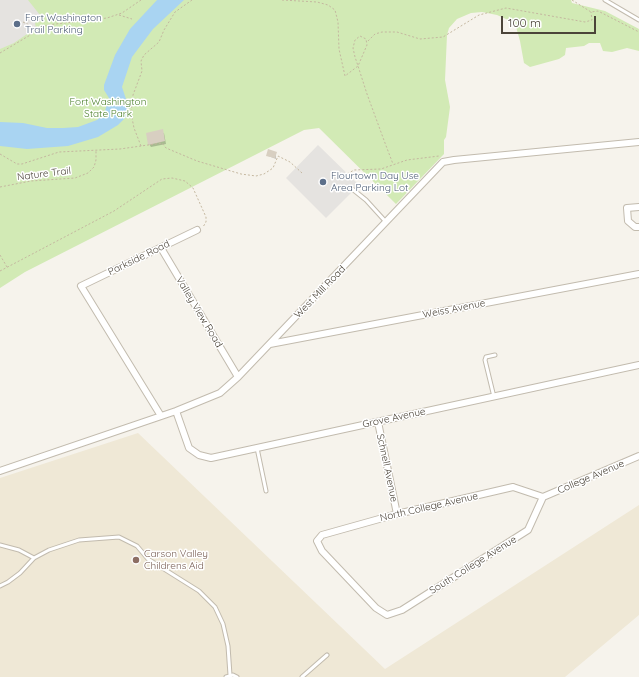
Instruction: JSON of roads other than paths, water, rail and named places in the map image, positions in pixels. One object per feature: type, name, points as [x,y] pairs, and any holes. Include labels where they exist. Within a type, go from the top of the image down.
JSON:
[{"type":"street","name":"West Mill Road","points":[[0,471],[176,411],[213,397],[226,389],[438,166],[448,160],[639,142]]},
{"type":"street","points":[[639,207],[627,208],[628,221],[635,227],[639,226]]},
{"type":"street","name":"Parkside Road","points":[[161,416],[81,286],[197,230]]},
{"type":"street","name":"Valley View Road","points":[[161,248],[238,377]]},
{"type":"street","name":"Weiss Avenue","points":[[270,344],[639,274]]},
{"type":"street","name":"Grove Avenue","points":[[176,411],[189,448],[199,455],[211,458],[639,365]]},
{"type":"street","name":"Schnell Avenue","points":[[378,422],[397,514]]},
{"type":"street","name":"College Avenue","points":[[543,497],[639,456]]},
{"type":"street","name":"North College Avenue","points":[[317,541],[322,535],[397,514],[513,487],[543,497]]},
{"type":"street","name":"South College Avenue","points":[[317,541],[322,551],[376,608],[386,615],[402,610],[528,530],[543,497]]},
{"type":"lane","points":[[605,0],[639,20]]},
{"type":"lane","points":[[351,188],[366,200],[386,222]]},
{"type":"lane","points":[[494,397],[485,360],[486,357],[495,355]]},
{"type":"lane","points":[[257,448],[266,491]]},
{"type":"lane","points":[[0,586],[20,573],[34,558],[49,550],[79,540],[101,537],[119,537],[137,546],[148,559],[199,591],[215,607],[223,624],[228,646],[230,675]]},
{"type":"lane","points":[[0,545],[20,550],[34,558]]},
{"type":"lane","points":[[302,677],[327,655]]},
{"type":"lane","points":[[226,677],[230,675],[237,677]]},
{"type":"water","points":[[157,0],[184,0],[153,29],[132,57],[122,87],[127,102],[126,117],[118,125],[98,137],[68,146],[27,149],[0,146],[0,122],[23,123],[47,128],[78,127],[97,120],[104,114],[109,98],[104,90],[104,85],[115,55],[130,29]]},
{"type":"place","name":"Fort Washington Trail Parking","points":[[17,24]]},
{"type":"place","name":"Flourtown Day Use Area Parking Lot","points":[[323,182]]},
{"type":"place","name":"Carson Valley Childrens Aid","points":[[136,560]]},
{"type":"park label","name":"Fort Washington State Park","points":[[108,108]]}]
